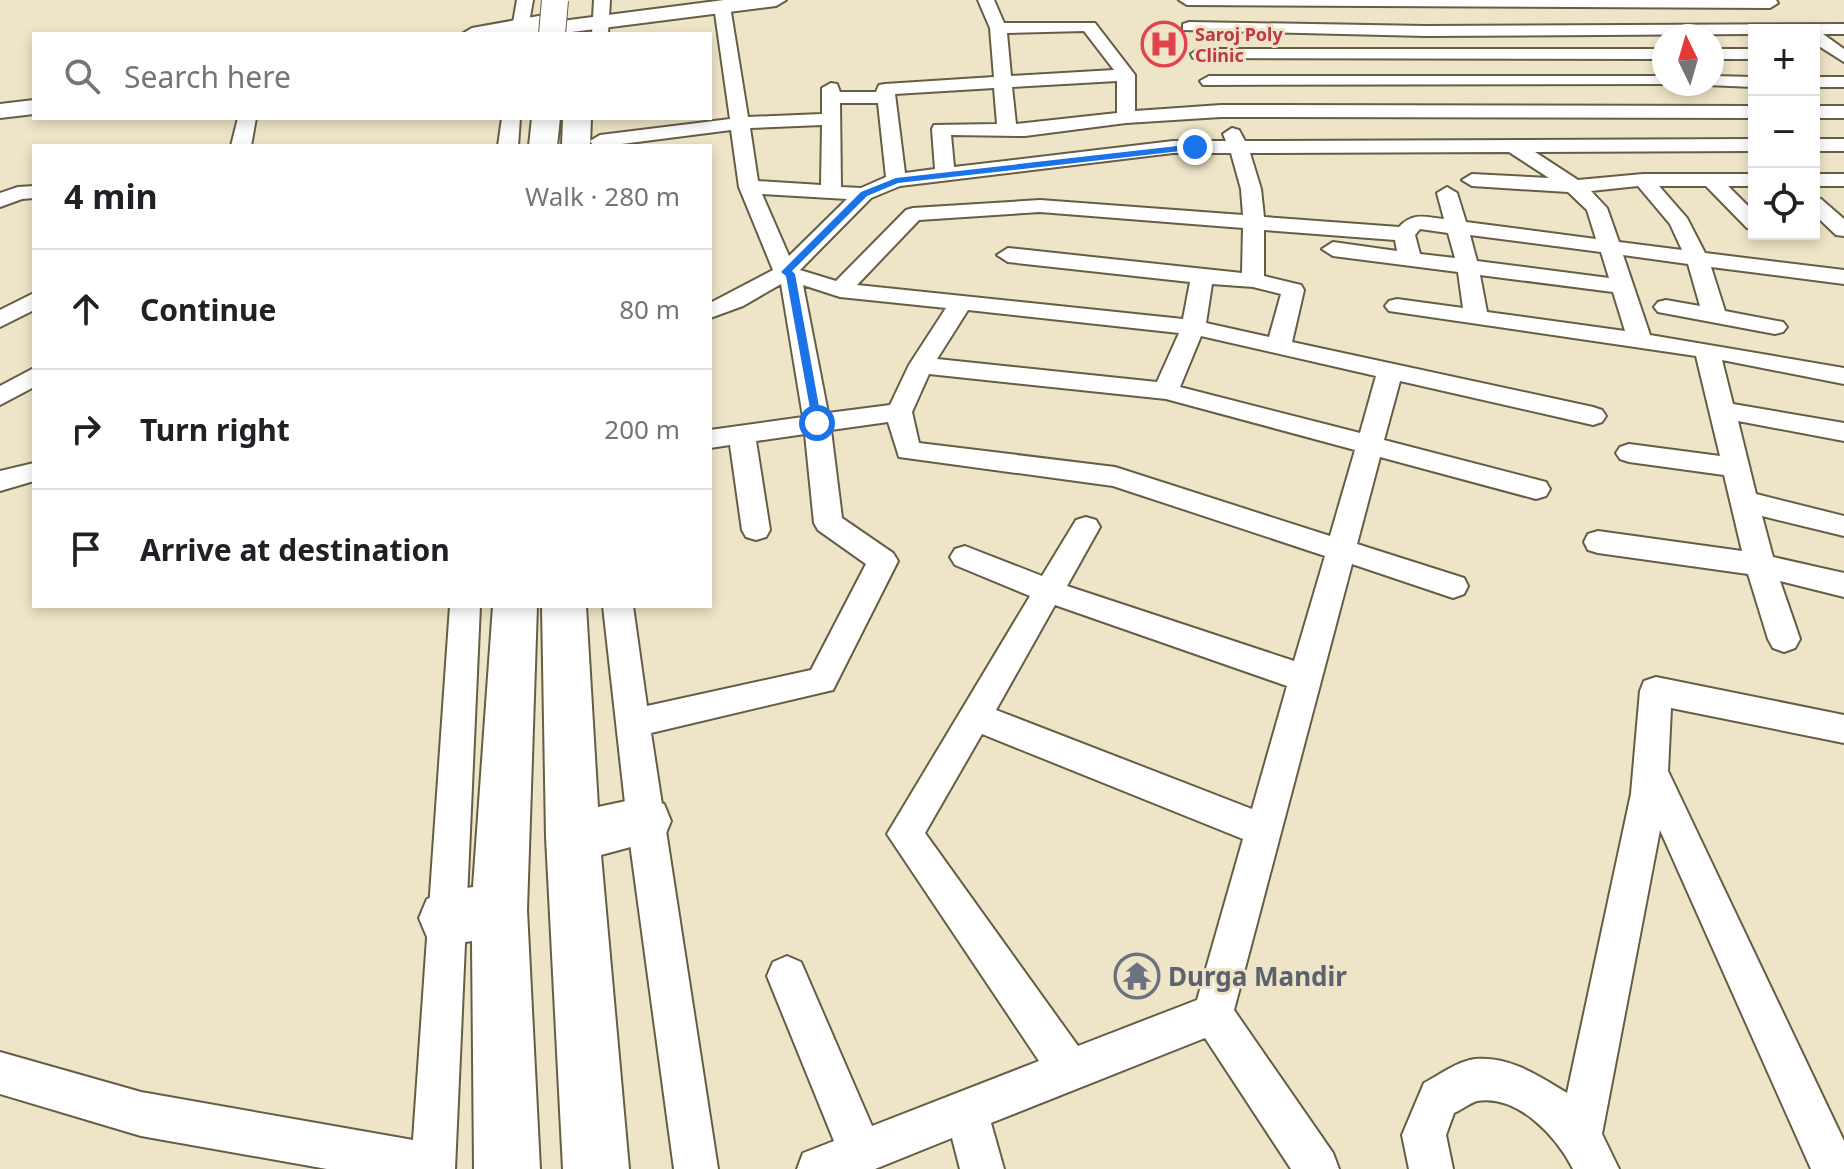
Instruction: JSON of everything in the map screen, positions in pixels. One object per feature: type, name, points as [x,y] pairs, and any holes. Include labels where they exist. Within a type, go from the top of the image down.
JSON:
[{"type":"highway","points":[[552,32],[555,0]]},
{"type":"highway","points":[[581,32],[597,13]]},
{"type":"highway","points":[[543,144],[546,120]]},
{"type":"highway","points":[[578,120],[592,144]]},
{"type":"highway","points":[[507,1169],[473,914],[515,608]]},
{"type":"highway","points":[[564,608],[573,837],[596,1169]]},
{"type":"highway","points":[[573,837],[645,821]]},
{"type":"main road","points":[[519,31],[597,13],[694,0]]},
{"type":"main road","points":[[597,13],[776,0]]},
{"type":"main road","points":[[1,114],[32,107]]},
{"type":"main road","points":[[1,114],[32,118]]},
{"type":"street","points":[[519,31],[525,0]]},
{"type":"street","points":[[986,0],[998,28],[1002,82],[1016,130],[1039,186]]},
{"type":"street","points":[[1175,0],[1251,175],[1254,194],[1253,280]]},
{"type":"street","points":[[1187,0],[1768,2],[1799,24]]},
{"type":"street","points":[[1323,1],[1338,29]]},
{"type":"street","points":[[1405,1],[1513,146],[1574,186],[1597,208],[1640,340]]},
{"type":"street","points":[[634,723],[822,681],[883,561],[828,523],[817,423],[788,273],[749,187],[742,123],[722,6]]},
{"type":"street","points":[[998,28],[1089,26],[1126,75],[1126,117]]},
{"type":"street","points":[[1189,27],[1748,31]]},
{"type":"street","points":[[1820,30],[1844,29]]},
{"type":"street","points":[[1820,39],[1843,56]]},
{"type":"street","points":[[1199,54],[1652,54]]},
{"type":"street","points":[[1724,54],[1748,54]]},
{"type":"street","points":[[1820,54],[1843,56]]},
{"type":"street","points":[[896,180],[885,89],[1126,75]]},
{"type":"street","points":[[1209,81],[1652,81]]},
{"type":"street","points":[[1724,81],[1748,82]]},
{"type":"street","points":[[1820,82],[1844,82]]},
{"type":"street","points":[[831,190],[831,93],[885,97]]},
{"type":"street","points":[[945,175],[941,129],[1016,130],[1126,117],[1221,111],[1748,112]]},
{"type":"street","points":[[1820,112],[1844,112]]},
{"type":"street","points":[[599,120],[592,144],[742,123],[831,119]]},
{"type":"street","points":[[241,144],[247,120]]},
{"type":"street","points":[[508,144],[511,120]]},
{"type":"street","points":[[840,290],[913,214],[1039,186],[1173,147],[1748,145]]},
{"type":"street","points":[[1820,145],[1844,145]]},
{"type":"street","points":[[712,310],[788,273],[864,194],[896,180],[945,175],[1039,186],[1253,225],[1404,234]]},
{"type":"street","points":[[1472,180],[1574,186],[1643,180],[1748,180]]},
{"type":"street","points":[[1643,180],[1680,222],[1697,258],[1715,317]]},
{"type":"street","points":[[1711,180],[1748,218]]},
{"type":"street","points":[[1820,180],[1844,180]]},
{"type":"street","points":[[749,187],[864,194]]},
{"type":"street","points":[[0,201],[18,193],[32,192]]},
{"type":"street","points":[[1447,193],[1459,228],[1476,317]]},
{"type":"street","points":[[1820,208],[1844,230]]},
{"type":"street","points":[[1404,234],[1415,222],[1844,277]]},
{"type":"street","points":[[1404,234],[1410,259]]},
{"type":"street","points":[[1333,249],[1623,287]]},
{"type":"street","points":[[1008,255],[1253,280],[1293,290],[1279,346]]},
{"type":"street","points":[[788,273],[840,290],[1193,327],[1593,416]]},
{"type":"street","points":[[1166,391],[1193,327],[1202,277]]},
{"type":"street","points":[[0,320],[32,301]]},
{"type":"street","points":[[961,303],[921,365],[899,412],[908,451],[1115,477],[1453,586]]},
{"type":"street","points":[[1397,306],[1707,350],[1844,376]]},
{"type":"street","points":[[1666,307],[1775,327]]},
{"type":"street","points":[[1707,350],[1760,565],[1784,639]]},
{"type":"street","points":[[921,365],[1166,391],[1536,489]]},
{"type":"street","points":[[1317,1169],[1213,1014],[1390,371]]},
{"type":"street","points":[[0,397],[32,377]]},
{"type":"street","points":[[1722,410],[1844,432]]},
{"type":"street","points":[[712,439],[899,412]]},
{"type":"street","points":[[742,435],[756,530]]},
{"type":"street","points":[[1629,453],[1736,467]]},
{"type":"street","points":[[0,481],[32,473]]},
{"type":"street","points":[[1744,501],[1844,526]]},
{"type":"street","points":[[1070,1071],[905,834],[1086,527]]},
{"type":"street","points":[[1598,542],[1760,565],[1844,585]]},
{"type":"street","points":[[965,557],[1048,591],[1307,679]]},
{"type":"street","points":[[0,1073],[141,1114],[433,1167],[473,914],[465,608]]},
{"type":"street","points":[[618,608],[645,821],[696,1169]]},
{"type":"street","points":[[1588,1152],[1649,794],[1656,691],[1844,729]]},
{"type":"street","points":[[974,716],[1264,831]]},
{"type":"street","points":[[1651,772],[1834,1169]]},
{"type":"street","points":[[787,976],[861,1153]]},
{"type":"street","points":[[819,1169],[1213,1014]]},
{"type":"street","points":[[1431,1169],[1424,1135],[1439,1098],[1474,1080],[1515,1085],[1557,1111],[1588,1152]]},
{"type":"street","points":[[966,1112],[982,1169]]},
{"type":"place","name":"Saroj Poly Clinic","points":[[1164,44]]},
{"type":"place","name":"Durga Mandir","points":[[1137,976]]},
{"type":"route","points":[[817,423],[790,274],[785,272],[864,194],[896,180],[1173,147],[1195,147]]}]
